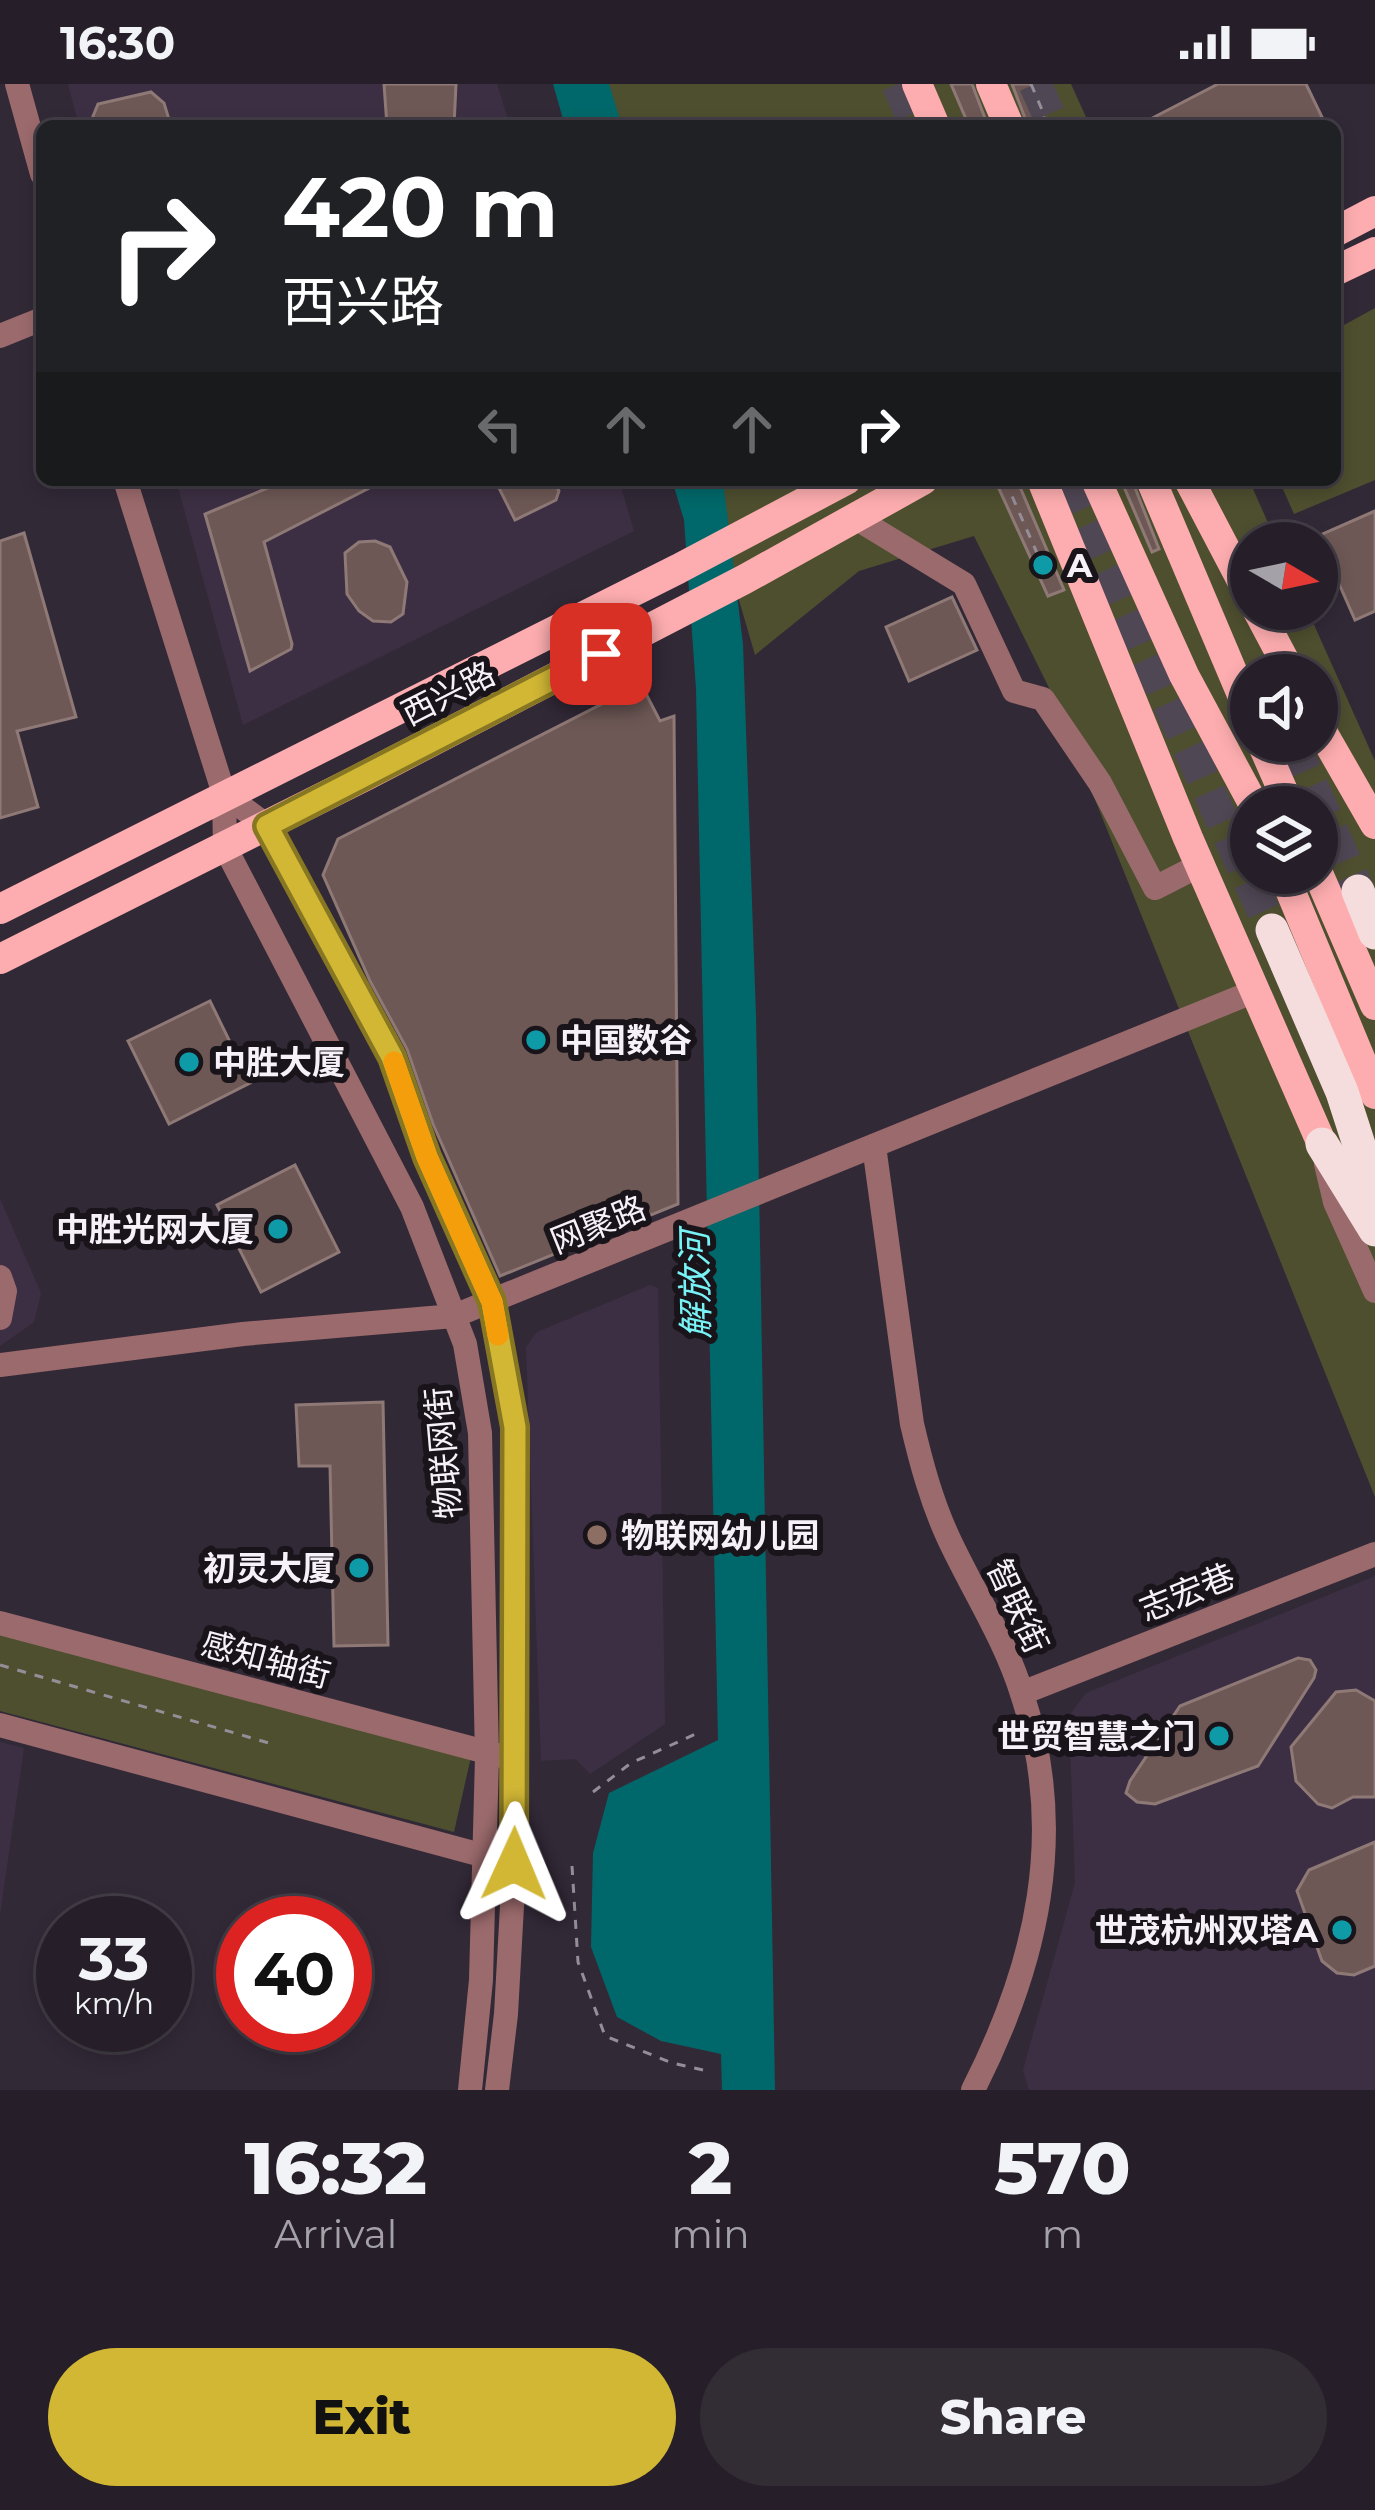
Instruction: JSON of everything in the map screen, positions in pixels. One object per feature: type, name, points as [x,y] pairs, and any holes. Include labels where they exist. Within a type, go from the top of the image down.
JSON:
[{"type":"highway","points":[[1368,889],[1375,933]]},
{"type":"highway","points":[[1272,930],[1359,1093],[1375,1151]]},
{"type":"highway","points":[[1359,1093],[1375,1194]]},
{"type":"highway","points":[[1322,1144],[1375,1230]]},
{"type":"main road","points":[[917,84],[932,120]]},
{"type":"main road","points":[[991,84],[1006,120]]},
{"type":"main road","points":[[1341,229],[1375,211]]},
{"type":"main road","points":[[1341,268],[1375,252]]},
{"type":"main road","name":"西兴路","points":[[0,909],[835,486]]},
{"type":"main road","name":"西兴路","points":[[0,958],[745,579],[912,486]]},
{"type":"main road","points":[[1044,486],[1200,865],[1322,1144]]},
{"type":"main road","points":[[1099,486],[1184,675],[1244,786]]},
{"type":"main road","points":[[1154,486],[1230,666]]},
{"type":"main road","points":[[1192,486],[1230,558]]},
{"type":"main road","points":[[1338,760],[1375,824]]},
{"type":"main road","points":[[1289,894],[1359,1093]]},
{"type":"main road","points":[[1327,894],[1375,1005]]},
{"type":"street","points":[[16,84],[36,153]]},
{"type":"street","points":[[0,336],[36,321]]},
{"type":"street","name":"物联网街","points":[[127,486],[224,794],[225,847],[412,1207],[465,1344],[480,1433],[486,1751],[481,1980],[470,2090]]},
{"type":"street","points":[[854,518],[964,584],[1014,691],[1043,699],[1100,783],[1155,888],[1200,865]]},
{"type":"street","name":"物联网街","points":[[224,794],[267,826],[392,1057],[427,1157],[492,1302],[515,1427],[514,1864],[497,2090]]},
{"type":"street","name":"网聚路","points":[[0,1365],[243,1334],[454,1316],[1255,991]]},
{"type":"street","points":[[1322,1144],[1335,1202],[1375,1291]]},
{"type":"street","name":"智联街","points":[[874,1146],[912,1424],[922,1464],[947,1535],[1022,1693],[1041,1780],[1043,1877],[1028,1958],[1015,2002],[976,2089]]},
{"type":"street","points":[[0,1277],[5,1291],[0,1318]]},
{"type":"street","name":"志宏巷","points":[[1022,1693],[1375,1554]]},
{"type":"street","name":"感知轴街","points":[[0,1623],[515,1759]]},
{"type":"street","points":[[0,1725],[514,1864]]},
{"type":"path","points":[[1031,84],[1046,120]]},
{"type":"path","points":[[1008,486],[1047,576]]},
{"type":"path","points":[[0,1665],[269,1743]]},
{"type":"path","points":[[593,1792],[631,1763],[698,1733]]},
{"type":"path","points":[[572,1866],[578,1962],[604,2036],[703,2070]]},
{"type":"shaded area","points":[[68,84],[497,84],[508,120],[77,120]]},
{"type":"shaded area","points":[[553,84],[609,84],[620,120],[563,120]]},
{"type":"shaded area","points":[[589,84],[1071,84],[1087,120],[599,120]]},
{"type":"shaded area","points":[[1375,308],[1375,480],[1294,514],[1282,486],[1341,486],[1341,327]]},
{"type":"shaded area","points":[[178,486],[621,486],[634,531],[243,725]]},
{"type":"shaded area","points":[[674,486],[724,486],[743,644],[756,1016],[775,2090],[722,2090],[721,2054],[661,2041],[617,2017],[591,1947],[593,1853],[609,1793],[718,1740],[696,689],[684,520]]},
{"type":"shaded area","points":[[706,486],[1252,486],[1268,522],[1230,522],[1230,630],[1316,630],[1327,654],[1230,654],[1230,762],[1338,762],[1338,678],[1375,761],[1375,1497],[1055,700],[974,536],[859,571],[755,655]]},
{"type":"shaded area","points":[[0,1199],[41,1293],[34,1322],[0,1346]]},
{"type":"shaded area","name":"物联网幼儿园","points":[[650,1285],[658,1288],[665,1724],[590,1774],[576,1759],[541,1761],[526,1347],[537,1332]]},
{"type":"shaded area","name":"世贸智慧之门","points":[[1375,1576],[1375,2090],[1029,2090],[1023,2070],[1075,1883],[1069,1716],[1086,1693]]},
{"type":"shaded area","points":[[0,1634],[471,1757],[454,1832],[0,1711]]},
{"type":"shaded area","points":[[0,1742],[24,1748],[0,1915]]},
{"type":"building","points":[[384,84],[456,84],[454,120],[387,120]]},
{"type":"building","points":[[951,84],[972,84],[986,120],[966,120]]},
{"type":"building","points":[[1012,84],[1030,84],[1045,120],[1026,120]]},
{"type":"building","points":[[1218,84],[1306,84],[1322,117],[1316,120],[1149,120]]},
{"type":"building","points":[[151,92],[164,103],[169,120],[91,120],[98,104]]},
{"type":"building","points":[[273,486],[373,486],[264,542],[292,644],[291,649],[250,671],[205,514]]},
{"type":"building","points":[[498,486],[556,486],[556,500],[515,520]]},
{"type":"building","points":[[998,486],[1020,486],[1064,590],[1048,596]]},
{"type":"building","points":[[1124,486],[1134,486],[1159,549],[1152,552]]},
{"type":"building","points":[[1375,511],[1375,611],[1355,620],[1338,581],[1338,527]]},
{"type":"building","points":[[24,533],[76,717],[17,731],[38,807],[0,818],[0,541]]},
{"type":"building","points":[[359,542],[390,547],[407,582],[403,614],[391,622],[373,621],[347,594],[345,553]]},
{"type":"building","points":[[952,597],[977,650],[909,681],[886,627]]},
{"type":"building","name":"中国数谷","points":[[641,684],[660,721],[674,716],[678,1204],[500,1276],[433,1124],[407,1049],[370,981],[323,875],[338,839]]},
{"type":"building","name":"中胜大厦","points":[[210,1001],[250,1083],[169,1124],[128,1041]]},
{"type":"building","name":"中胜光网大厦","points":[[295,1165],[339,1252],[261,1292],[217,1205]]},
{"type":"building","points":[[383,1402],[388,1645],[334,1646],[330,1466],[299,1466],[296,1405]]},
{"type":"building","name":"世贸智慧之门","points":[[1298,1658],[1310,1660],[1316,1670],[1314,1678],[1258,1766],[1155,1804],[1137,1802],[1126,1793],[1180,1706]]},
{"type":"building","points":[[1356,1690],[1375,1701],[1375,1797],[1353,1797],[1332,1808],[1318,1804],[1296,1781],[1291,1747],[1336,1692]]},
{"type":"building","name":"世茂杭州双塔A","points":[[1375,1842],[1375,1966],[1354,1975],[1337,1973],[1322,1961],[1297,1891],[1309,1870]]},
{"type":"tunnel","points":[[898,84],[913,120]]},
{"type":"tunnel","points":[[1035,84],[1051,120]]},
{"type":"tunnel","points":[[1070,486],[1272,930]]},
{"type":"tunnel","points":[[1301,762],[1358,891]]},
{"type":"slow traffic","points":[[394,1062],[427,1157],[492,1302],[498,1335]]},
{"type":"place","name":"A","points":[[1043,565]]},
{"type":"place","name":"中国数谷","points":[[536,1040]]},
{"type":"place","name":"中胜大厦","points":[[189,1062]]},
{"type":"place","name":"中胜光网大厦","points":[[278,1229]]},
{"type":"place","name":"物联网幼儿园","points":[[597,1535]]},
{"type":"place","name":"初灵大厦","points":[[359,1568]]},
{"type":"place","name":"世贸智慧之门","points":[[1219,1736]]},
{"type":"place","name":"世茂杭州双塔A","points":[[1342,1930]]},
{"type":"route","points":[[514,1864],[515,1427],[492,1302],[427,1157],[392,1057],[267,826],[601,654]]},
{"type":"water label","name":"解放河","points":[[695,1285]]}]
